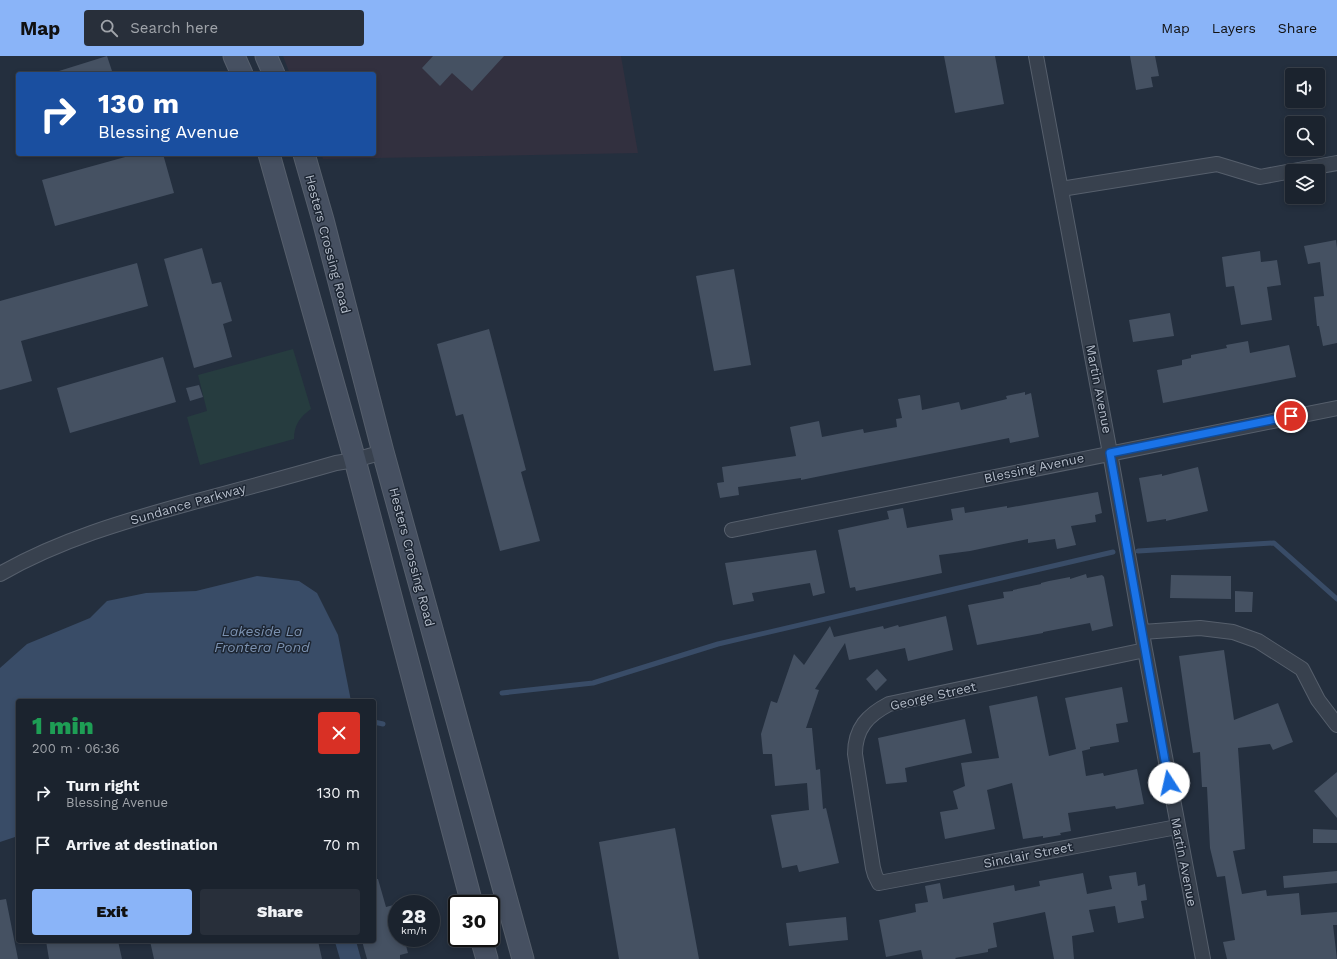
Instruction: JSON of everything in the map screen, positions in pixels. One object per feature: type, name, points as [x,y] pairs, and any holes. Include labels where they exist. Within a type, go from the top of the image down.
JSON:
[{"type":"street","points":[[234,56],[241,72]]},
{"type":"street","points":[[266,56],[273,72]]},
{"type":"street","name":"Martin Avenue","points":[[1036,56],[1110,453],[1177,827],[1203,959]]},
{"type":"street","points":[[269,156],[355,460],[470,895]]},
{"type":"street","name":"Hesters Crossing Road","points":[[305,156],[323,220],[383,452],[523,959]]},
{"type":"street","points":[[1325,165],[1337,163]]},
{"type":"street","points":[[1061,188],[1217,164],[1260,177],[1285,172]]},
{"type":"street","name":"Blessing Avenue","points":[[732,530],[1337,408]]},
{"type":"street","name":"Sundance Parkway","points":[[0,574],[56,547],[109,527],[336,463],[355,460],[383,452]]},
{"type":"street","points":[[1142,632],[1200,628],[1233,632],[1258,641],[1302,669],[1318,700],[1337,725]]},
{"type":"street","name":"George Street","points":[[879,883],[873,868],[856,754],[859,733],[866,720],[876,711],[889,704],[1145,650]]},
{"type":"street","name":"Sinclair Street","points":[[879,883],[1177,827]]},
{"type":"street","points":[[484,947],[487,959]]},
{"type":"shaded area","points":[[283,56],[621,56],[638,153],[323,159],[322,156],[376,156],[376,72],[289,72]]},
{"type":"green space","points":[[293,349],[311,409],[296,425],[294,439],[200,465],[187,417],[207,411],[198,375]]},
{"type":"water","name":"Lakeside La Frontera Pond","points":[[257,576],[299,581],[317,593],[338,635],[351,699],[16,699],[16,837],[0,842],[0,668],[27,644],[90,618],[107,601],[146,593],[196,591]]},
{"type":"water","points":[[335,943],[357,943],[361,959],[340,959]]},
{"type":"building","points":[[107,56],[112,72],[59,72]]},
{"type":"building","points":[[433,56],[504,56],[472,91],[452,73],[440,86],[422,68]]},
{"type":"building","points":[[944,56],[995,56],[1004,104],[955,113]]},
{"type":"building","points":[[1130,56],[1155,56],[1159,76],[1151,77],[1153,87],[1136,90]]},
{"type":"building","points":[[129,156],[164,156],[174,193],[55,226],[42,180]]},
{"type":"building","points":[[1336,240],[1337,343],[1323,346],[1319,326],[1317,326],[1314,297],[1324,296],[1320,262],[1308,264],[1304,246]]},
{"type":"building","points":[[202,248],[212,284],[221,282],[232,321],[223,324],[232,357],[194,368],[164,259]]},
{"type":"building","points":[[1260,251],[1261,262],[1277,260],[1281,285],[1267,287],[1272,320],[1241,325],[1234,286],[1226,287],[1222,257]]},
{"type":"building","points":[[137,263],[148,306],[21,341],[32,381],[0,390],[0,301]]},
{"type":"building","points":[[734,269],[751,365],[714,371],[696,276]]},
{"type":"building","points":[[1170,313],[1174,336],[1133,342],[1129,320]]},
{"type":"building","points":[[489,329],[526,470],[521,472],[540,541],[500,551],[463,414],[456,416],[437,344]]},
{"type":"building","points":[[1248,341],[1250,353],[1289,345],[1296,377],[1163,403],[1157,370],[1182,365],[1182,360],[1191,358],[1191,355],[1227,348],[1226,345]]},
{"type":"building","points":[[163,357],[176,402],[70,433],[57,388]]},
{"type":"building","points":[[199,385],[203,397],[190,401],[186,388]]},
{"type":"building","points":[[1025,392],[1025,395],[1031,393],[1039,437],[1010,443],[1009,438],[801,480],[801,478],[738,487],[739,495],[720,498],[717,483],[724,482],[722,467],[796,456],[790,427],[819,421],[822,437],[863,429],[864,433],[897,427],[896,419],[902,418],[898,399],[920,395],[922,410],[959,402],[961,410],[1007,399],[1006,396]]},
{"type":"building","points":[[1198,467],[1208,511],[1166,521],[1166,519],[1147,522],[1139,478],[1162,474],[1162,476]]},
{"type":"building","points":[[1098,492],[1102,513],[1095,515],[1096,522],[1071,526],[1076,545],[1057,549],[1055,539],[1028,543],[1028,539],[970,551],[939,555],[942,573],[856,591],[855,587],[850,588],[838,530],[889,519],[887,511],[903,508],[907,528],[953,520],[951,509],[964,507],[965,513],[1007,506],[1007,508]]},
{"type":"building","points":[[816,550],[825,593],[813,596],[810,583],[752,593],[754,601],[733,605],[725,563]]},
{"type":"building","points":[[1086,574],[1087,578],[1102,575],[1104,577],[1113,626],[1092,631],[1090,623],[977,645],[968,605],[1004,598],[1003,592],[1013,591],[1049,581],[1070,577],[1070,579]]},
{"type":"building","points":[[1171,575],[1231,576],[1231,599],[1170,598]]},
{"type":"building","points":[[1235,591],[1253,592],[1252,612],[1235,612]]},
{"type":"building","points":[[946,616],[953,650],[908,661],[905,648],[849,660],[845,643],[815,689],[819,690],[806,728],[812,728],[816,770],[820,769],[823,809],[826,808],[839,863],[799,872],[797,865],[782,868],[771,815],[809,810],[807,783],[775,786],[772,754],[763,754],[761,734],[771,701],[777,703],[794,654],[804,665],[830,626],[834,637],[883,626],[884,629],[898,625],[899,627]]},
{"type":"building","points":[[1224,650],[1234,720],[1278,703],[1293,742],[1273,750],[1270,744],[1238,748],[1245,849],[1233,851],[1242,894],[1266,890],[1267,896],[1299,893],[1301,915],[1337,912],[1337,925],[1333,925],[1337,959],[1227,959],[1223,942],[1235,940],[1225,876],[1217,877],[1210,848],[1207,787],[1202,787],[1200,752],[1193,753],[1179,656]]},
{"type":"building","points":[[877,669],[887,680],[876,691],[866,679]]},
{"type":"building","points":[[1122,687],[1128,722],[1116,724],[1119,742],[1090,747],[1090,749],[1082,751],[1086,776],[1103,773],[1104,776],[1137,769],[1144,804],[1116,809],[1115,806],[1068,813],[1071,831],[1060,833],[1061,835],[1043,838],[1043,836],[1023,839],[1012,783],[987,790],[995,829],[945,839],[940,812],[958,809],[953,791],[965,786],[961,763],[999,758],[989,706],[1037,696],[1049,756],[1076,749],[1065,698]]},
{"type":"building","points":[[965,719],[972,753],[905,768],[907,782],[886,784],[878,738]]},
{"type":"building","points":[[1337,772],[1337,818],[1314,791]]},
{"type":"building","points":[[675,828],[699,959],[619,959],[599,842]]},
{"type":"building","points":[[1313,829],[1337,830],[1337,843],[1313,843]]},
{"type":"building","points":[[1337,871],[1337,883],[1284,888],[1283,876]]},
{"type":"building","points":[[1136,872],[1138,886],[1145,884],[1147,900],[1141,901],[1144,918],[1118,923],[1115,906],[1089,910],[1094,932],[1072,936],[1074,959],[1054,959],[1045,912],[993,923],[997,947],[988,949],[988,952],[955,958],[956,959],[923,959],[921,950],[886,957],[879,920],[916,912],[915,904],[928,902],[925,886],[940,883],[943,899],[1014,885],[1015,891],[1040,886],[1039,881],[1083,873],[1087,894],[1112,889],[1109,876]]},
{"type":"building","points":[[376,879],[378,879],[386,907],[388,906],[388,947],[406,947],[408,953],[400,955],[400,959],[367,959],[363,943],[376,943]]},
{"type":"building","points":[[6,899],[18,959],[0,959],[0,900]]},
{"type":"building","points":[[846,917],[848,940],[789,946],[786,923]]},
{"type":"building","points":[[46,943],[118,943],[122,959],[49,959]]},
{"type":"building","points":[[150,943],[318,943],[322,959],[154,959]]},
{"type":"waterway","points":[[1138,551],[1274,543],[1337,599]]},
{"type":"waterway","points":[[502,693],[593,683],[718,644],[1113,552]]},
{"type":"waterway","points":[[376,722],[383,724]]},
{"type":"route","points":[[1169,783],[1110,453],[1291,416]]}]
